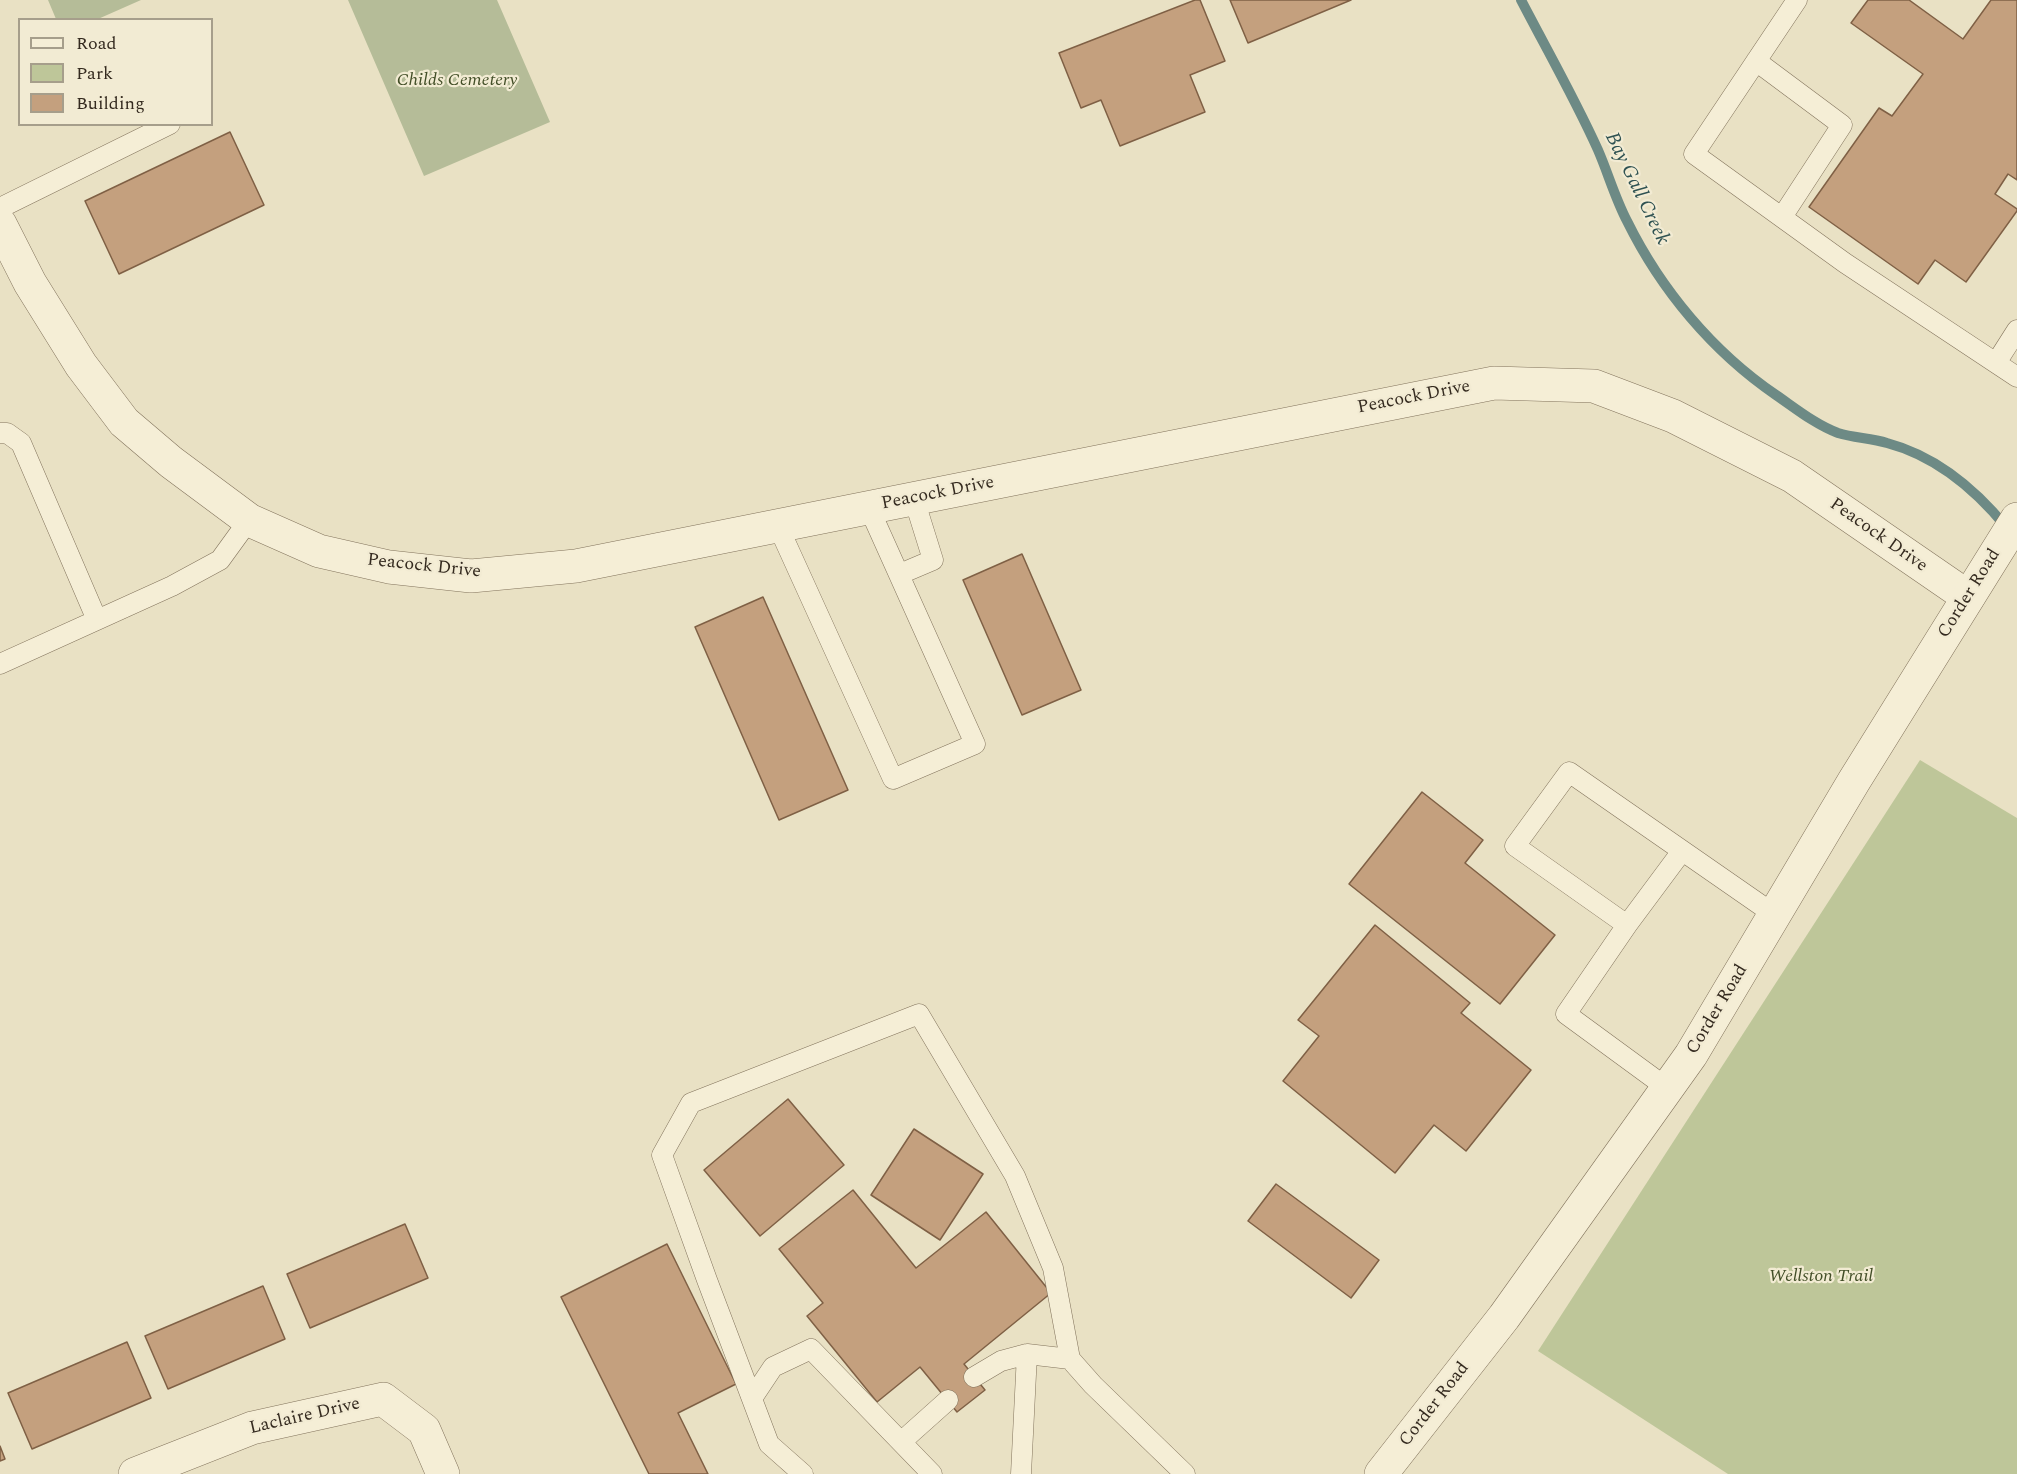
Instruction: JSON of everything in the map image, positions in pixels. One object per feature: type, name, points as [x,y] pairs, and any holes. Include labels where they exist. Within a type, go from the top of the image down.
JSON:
[{"type":"street","name":"Peacock Drive","points":[[0,224],[30,283],[81,365],[124,422],[171,462],[249,520],[319,551],[389,567],[471,576],[576,566],[1494,383],[1594,386],[1673,416],[1792,476],[1968,597]]},
{"type":"street","name":"Corder Road","points":[[1381,1474],[1504,1317],[1691,1055],[1854,781],[2017,519]]},
{"type":"street","name":"Laclaire Drive","points":[[135,1474],[252,1428],[383,1399],[424,1430],[443,1474]]},
{"type":"lane","points":[[1797,0],[1694,154],[1845,263],[2017,377]]},
{"type":"lane","points":[[1756,61],[1842,125],[1782,218]]},
{"type":"lane","points":[[0,208],[166,126]]},
{"type":"lane","points":[[1996,363],[2017,330]]},
{"type":"lane","points":[[0,433],[7,433],[21,443],[97,620]]},
{"type":"lane","points":[[900,574],[933,560],[914,499]]},
{"type":"lane","points":[[778,526],[893,779],[975,744],[869,507]]},
{"type":"lane","points":[[0,664],[172,586],[220,561],[249,520]]},
{"type":"lane","points":[[1628,925],[1515,846],[1569,772],[1775,915]]},
{"type":"lane","points":[[1667,1088],[1566,1014],[1682,851]]},
{"type":"lane","points":[[803,1474],[769,1443],[662,1155],[691,1103],[919,1014],[1015,1176],[1053,1268],[1070,1359],[1093,1385],[1185,1474]]},
{"type":"lane","points":[[753,1397],[773,1367],[811,1349],[932,1474]]},
{"type":"lane","points":[[974,1377],[1001,1361],[1027,1354],[1070,1359]]},
{"type":"lane","points":[[1021,1474],[1027,1354]]},
{"type":"lane","points":[[901,1442],[948,1400]]},
{"type":"green space","points":[[48,0],[141,0],[100,18],[56,18]]},
{"type":"green space","name":"Childs Cemetery","points":[[348,0],[497,0],[550,122],[424,176]]},
{"type":"green space","name":"Wellston Trail","points":[[1920,760],[2017,818],[2017,1474],[1728,1474],[1538,1351]]},
{"type":"building","points":[[1200,0],[1225,61],[1190,75],[1205,112],[1120,146],[1101,100],[1081,108],[1059,53]]},
{"type":"building","points":[[1230,0],[1351,0],[1248,43]]},
{"type":"building","points":[[1868,0],[1909,0],[1963,39],[1991,0],[2017,0],[2017,180],[2008,174],[1995,194],[2017,211],[1966,282],[1935,260],[1918,284],[1809,207],[1879,108],[1892,116],[1923,74],[1851,23]]},
{"type":"building","points":[[230,132],[264,205],[119,274],[85,201]]},
{"type":"building","points":[[1022,554],[1081,690],[1022,715],[963,580]]},
{"type":"building","points":[[763,597],[848,790],[779,820],[695,627]]},
{"type":"building","points":[[1422,792],[1483,840],[1465,863],[1555,935],[1500,1004],[1349,884]]},
{"type":"building","points":[[1375,925],[1470,1003],[1461,1013],[1531,1070],[1466,1151],[1434,1125],[1395,1173],[1283,1081],[1319,1036],[1298,1020]]},
{"type":"building","points":[[788,1099],[844,1165],[760,1236],[704,1170]]},
{"type":"building","points":[[914,1129],[983,1174],[940,1240],[871,1195]]},
{"type":"building","points":[[1276,1184],[1379,1260],[1351,1298],[1248,1221]]},
{"type":"building","points":[[853,1190],[916,1268],[986,1212],[1051,1293],[964,1364],[985,1390],[957,1412],[920,1367],[877,1402],[807,1316],[823,1303],[779,1249]]},
{"type":"building","points":[[405,1224],[428,1278],[310,1328],[287,1274]]},
{"type":"building","points":[[667,1244],[736,1384],[678,1413],[708,1474],[649,1474],[561,1297]]},
{"type":"building","points":[[263,1286],[285,1339],[168,1389],[145,1336]]},
{"type":"building","points":[[127,1342],[151,1398],[32,1449],[8,1393]]},
{"type":"building","points":[[0,1446],[5,1459],[0,1461]]},
{"type":"waterway","name":"Bay Gall Creek","points":[[1521,0],[1589,131],[1623,212],[1641,247],[1672,295],[1710,339],[1753,378],[1822,426],[1838,433],[1881,441],[1905,449],[1922,456],[1954,476],[2007,528]]}]
